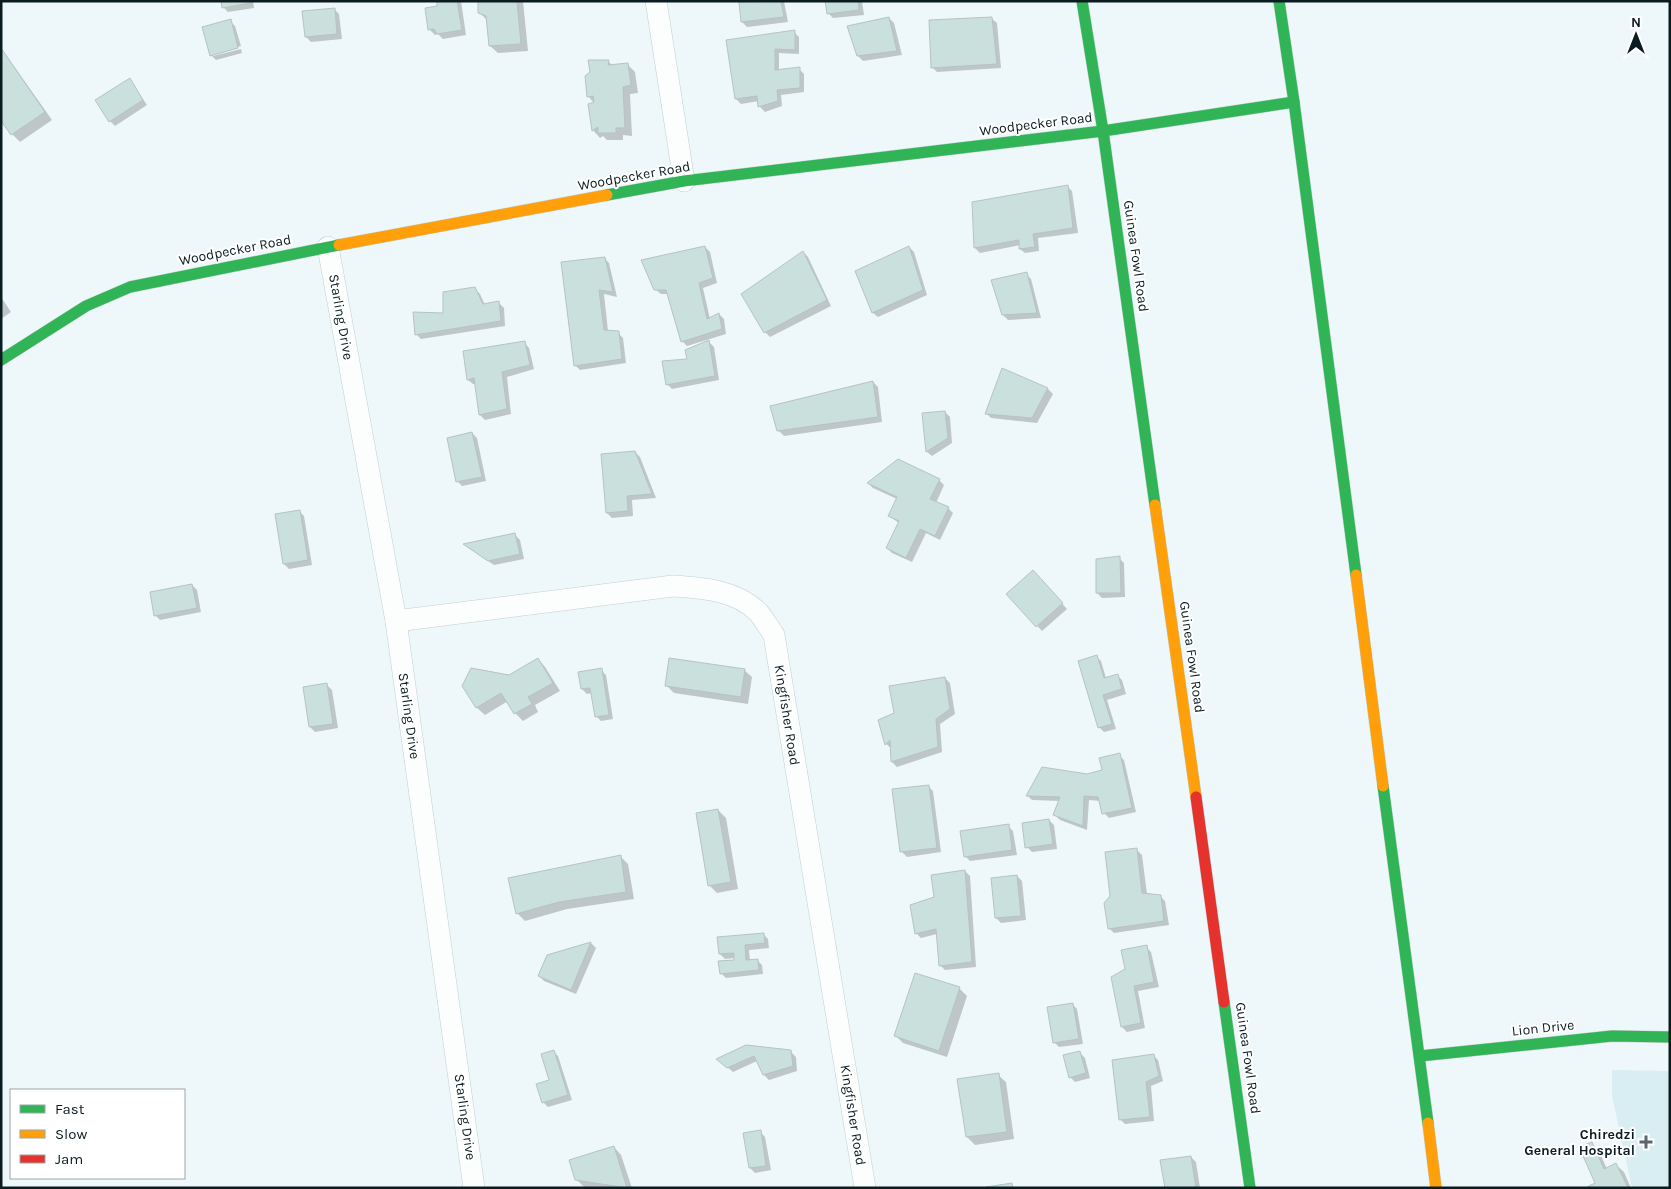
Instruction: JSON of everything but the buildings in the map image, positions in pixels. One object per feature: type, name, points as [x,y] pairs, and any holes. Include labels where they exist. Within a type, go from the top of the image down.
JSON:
[{"type":"street","points":[[656,1],[684,182]]},
{"type":"street","name":"Guinea Fowl Road","points":[[1082,1],[1103,130],[1250,1188]]},
{"type":"street","points":[[1279,1],[1294,102],[1436,1188]]},
{"type":"street","name":"Woodpecker Road","points":[[1,360],[86,306],[130,286],[328,247],[684,182],[1103,130],[1294,102]]},
{"type":"street","name":"Starling Drive","points":[[328,247],[396,621],[474,1188]]},
{"type":"street","name":"Kingfisher Road","points":[[396,621],[673,586],[708,589],[737,597],[758,612],[774,635],[865,1188]]},
{"type":"street","name":"Lion Drive","points":[[1420,1056],[1612,1036],[1670,1036]]},
{"type":"shaded area","name":"Chiredzi General Hospital","points":[[1612,1070],[1670,1071],[1670,1188],[1632,1188],[1612,1096]]},
{"type":"traffic: fast","points":[[1082,1],[1103,131],[1155,505]]},
{"type":"traffic: fast","points":[[1279,1],[1356,575]]},
{"type":"traffic: fast","points":[[607,195],[684,181],[1103,131],[1294,102]]},
{"type":"traffic: fast","points":[[1,360],[86,306],[130,287],[339,245]]},
{"type":"traffic: fast","points":[[1383,786],[1428,1123]]},
{"type":"traffic: fast","points":[[1224,1002],[1250,1188]]},
{"type":"traffic: fast","points":[[1420,1056],[1612,1036],[1670,1037]]},
{"type":"traffic: slow","points":[[339,245],[607,195]]},
{"type":"traffic: slow","points":[[1155,505],[1196,797]]},
{"type":"traffic: slow","points":[[1356,575],[1383,786]]},
{"type":"traffic: slow","points":[[1428,1123],[1436,1188]]},
{"type":"traffic: jam","points":[[1196,797],[1224,1002]]},
{"type":"place","name":"Chiredzi General Hospital","points":[[1646,1142]]}]
